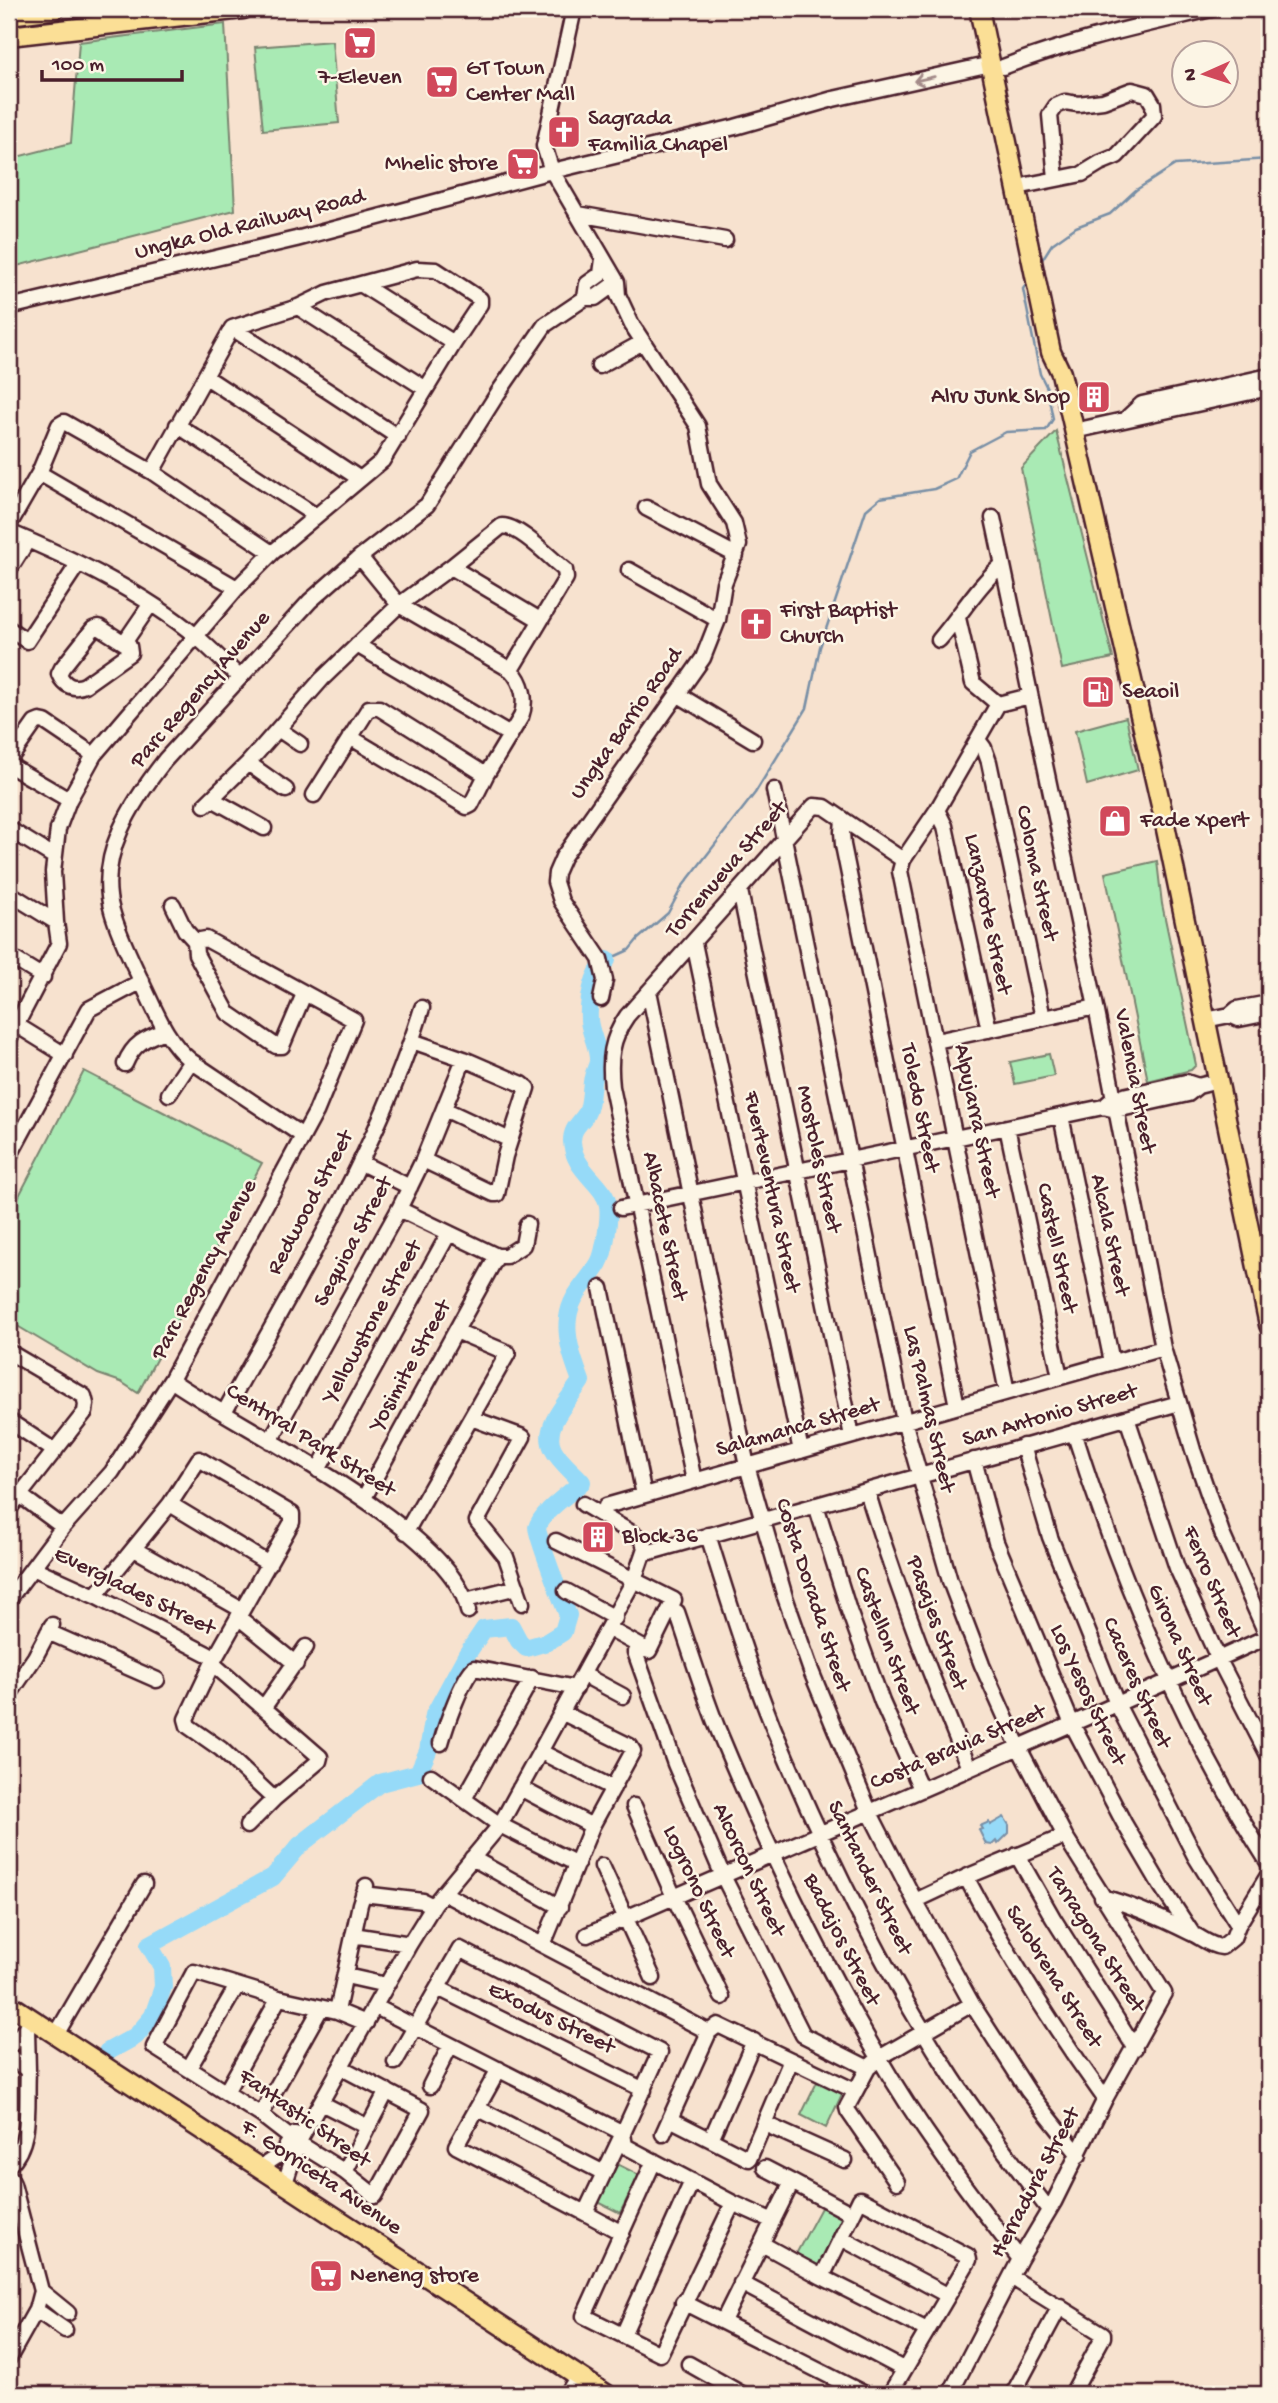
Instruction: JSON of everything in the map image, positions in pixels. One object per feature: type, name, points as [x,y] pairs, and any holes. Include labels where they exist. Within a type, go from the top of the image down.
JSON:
[{"type":"main road","points":[[9,15],[55,9]]},
{"type":"main road","points":[[9,36],[243,9]]},
{"type":"main road","points":[[979,9],[997,65],[1027,185],[1037,262]]},
{"type":"main road","points":[[990,9],[997,65],[1037,262],[1155,778],[1269,1325]]},
{"type":"main road","name":"F. Gorriceta Avenue","points":[[9,2004],[30,2024],[57,2033],[607,2394]]},
{"type":"street","name":"Ungka Barrio Road","points":[[574,9],[544,146],[552,171],[617,282],[622,305],[698,426],[709,484],[734,523],[739,541],[724,583],[718,620],[698,667],[578,836],[556,873],[557,892],[561,901],[602,965],[601,999]]},
{"type":"street","name":"Ungka Old Railway Road","points":[[9,307],[296,239],[833,99],[997,65],[1109,33],[1211,9]]},
{"type":"street","points":[[1027,185],[1083,174],[1117,156],[1154,116],[1153,104],[1147,93],[1132,90],[1102,101],[1078,104],[1065,102],[1056,106],[1050,115],[1056,179]]},
{"type":"street","points":[[578,214],[725,240]]},
{"type":"street","points":[[585,298],[587,284],[601,274],[603,259]]},
{"type":"street","points":[[9,1039],[13,1023],[60,943],[56,922],[53,856],[58,829],[69,800],[94,755],[237,588],[272,553],[382,461],[480,304],[480,299],[446,274],[436,270],[418,269],[327,293],[298,307],[232,328],[152,472]]},
{"type":"street","name":"Parc Regency Avenue","points":[[9,1599],[63,1527],[112,1472],[171,1380],[303,1136],[180,1053],[165,1031],[111,908],[109,881],[115,842],[121,828],[148,782],[310,601],[360,557],[427,505],[545,325],[585,298],[595,298],[617,282]]},
{"type":"street","points":[[362,285],[454,343]]},
{"type":"street","points":[[298,307],[426,389]]},
{"type":"street","points":[[232,328],[398,437]]},
{"type":"street","points":[[599,366],[643,342]]},
{"type":"street","points":[[1127,418],[1142,404],[1269,376]]},
{"type":"street","points":[[206,377],[360,479]]},
{"type":"street","points":[[1074,430],[1269,388]]},
{"type":"street","points":[[9,526],[39,473],[59,425],[64,422],[152,472],[272,553]]},
{"type":"street","points":[[177,425],[316,516]]},
{"type":"street","points":[[39,473],[237,588]]},
{"type":"street","points":[[646,508],[736,555]]},
{"type":"street","name":"Valencia Street","points":[[993,518],[1096,1007],[1111,1105],[1163,1348],[1223,1536],[1269,1638]]},
{"type":"street","points":[[264,828],[208,802],[248,763],[322,679],[399,605],[502,526],[515,530],[565,570],[566,578],[562,589],[511,670]]},
{"type":"street","points":[[9,532],[78,564],[150,605],[196,636],[240,678]]},
{"type":"street","points":[[9,570],[28,540]]},
{"type":"street","points":[[350,737],[467,807],[522,717],[524,706],[519,682],[511,670],[399,605],[360,557]]},
{"type":"street","points":[[9,629],[27,641],[78,564]]},
{"type":"street","points":[[939,640],[986,580],[1002,565]]},
{"type":"street","points":[[451,567],[540,620]]},
{"type":"street","points":[[629,570],[718,620]]},
{"type":"street","points":[[124,643],[150,605]]},
{"type":"street","points":[[958,618],[973,684],[998,704]]},
{"type":"street","points":[[93,629],[105,629],[124,643],[131,649],[130,653],[85,685],[70,687],[61,679],[59,674],[62,668],[93,629]]},
{"type":"street","points":[[357,645],[510,735]]},
{"type":"street","points":[[677,694],[753,740]]},
{"type":"street","points":[[903,860],[937,810],[998,704],[1030,696]]},
{"type":"street","points":[[314,795],[369,708],[379,708],[486,775]]},
{"type":"street","points":[[69,800],[9,763],[35,723],[40,721],[94,755]]},
{"type":"street","points":[[278,729],[300,744]]},
{"type":"street","name":"Coloma Street","points":[[978,740],[989,762],[1042,1018]]},
{"type":"street","points":[[248,763],[286,790]]},
{"type":"street","name":"Las Palmas Street","points":[[774,790],[904,1421],[950,1581],[982,1665],[1019,1748],[1065,1836],[1164,1993]]},
{"type":"street","name":"Torrenueva Street","points":[[649,991],[814,806],[825,807],[903,860]]},
{"type":"street","name":"Lanzarote Street","points":[[937,810],[945,826],[989,1030]]},
{"type":"street","name":"Toledo Street","points":[[844,819],[843,845],[957,1406]]},
{"type":"street","points":[[9,829],[53,856]]},
{"type":"street","name":"Alpujarra Street","points":[[903,860],[901,875],[1007,1392]]},
{"type":"street","name":"Mostoles Street","points":[[740,891],[852,1436]]},
{"type":"street","points":[[9,893],[56,922]]},
{"type":"street","points":[[173,905],[195,941],[196,954],[228,1013],[276,1046],[282,1046],[285,1041],[304,994]]},
{"type":"street","points":[[195,941],[206,939],[354,1020],[316,1112],[303,1136]]},
{"type":"street","name":"Fuerteventura Street","points":[[694,943],[801,1451]]},
{"type":"street","points":[[9,956],[43,976]]},
{"type":"street","points":[[9,1157],[89,1009],[142,981]]},
{"type":"street","name":"Costa Dorada Street","points":[[649,991],[747,1466],[811,1671],[869,1811],[972,2004],[1028,2091],[1079,2155]]},
{"type":"street","name":"Albacete Street","points":[[649,991],[619,1028],[609,1059],[612,1087],[694,1481]]},
{"type":"street","points":[[1230,1016],[1237,1009],[1269,1003]]},
{"type":"street","points":[[936,1041],[1096,1007]]},
{"type":"street","name":"Redwood Street","points":[[224,1413],[361,1163],[412,1041],[422,1008]]},
{"type":"street","points":[[1205,1020],[1230,1016],[1239,1019],[1269,1013]]},
{"type":"street","points":[[13,1023],[65,1055]]},
{"type":"street","points":[[125,1064],[136,1044],[165,1031]]},
{"type":"street","points":[[412,1041],[464,1059],[527,1088],[510,1140],[497,1194],[424,1160]]},
{"type":"street","name":"Sequioa Street","points":[[270,1441],[424,1160],[464,1059]]},
{"type":"street","points":[[169,1094],[191,1061]]},
{"type":"street","points":[[621,1208],[1111,1105],[1188,1094],[1198,1086],[1218,1081]]},
{"type":"street","points":[[444,1109],[510,1140]]},
{"type":"street","name":"Alcala Street","points":[[1061,1116],[1112,1362]]},
{"type":"street","name":"Castell Street","points":[[1007,1127],[1059,1377]]},
{"type":"street","points":[[361,1163],[410,1187]]},
{"type":"street","points":[[399,1209],[497,1256],[506,1256],[523,1245],[527,1224]]},
{"type":"street","name":"Yellowstone Street","points":[[318,1470],[449,1233]]},
{"type":"street","name":"Yosimite Street","points":[[365,1498],[497,1256]]},
{"type":"street","points":[[601,1288],[644,1495]]},
{"type":"street","points":[[407,1532],[508,1353],[456,1331]]},
{"type":"street","name":"Salamanca Street","points":[[606,1506],[1163,1348]]},
{"type":"street","points":[[9,1352],[84,1396],[86,1404],[85,1412],[55,1451],[15,1491],[9,1509]]},
{"type":"street","name":"Centrral Park Street","points":[[171,1380],[365,1498],[407,1532],[449,1572],[467,1606],[517,1587]]},
{"type":"street","name":"San Antonio Street","points":[[650,1552],[1180,1403]]},
{"type":"street","points":[[471,1418],[523,1437],[477,1521],[506,1557],[522,1603]]},
{"type":"street","name":"Ferro Street","points":[[1126,1418],[1177,1568],[1219,1660],[1269,1758]]},
{"type":"street","points":[[9,1421],[55,1451]]},
{"type":"street","name":"Girona Street","points":[[1074,1433],[1108,1536],[1168,1682],[1210,1765],[1269,1864]]},
{"type":"street","name":"Caceres Street","points":[[1023,1446],[1050,1537],[1117,1704],[1195,1856],[1238,1925]]},
{"type":"street","points":[[95,1596],[170,1504],[199,1459],[293,1516],[214,1661],[186,1721],[190,1727],[221,1749],[274,1799],[247,1826]]},
{"type":"street","name":"Los Yesos Street","points":[[974,1460],[996,1542],[1072,1724],[1130,1833],[1192,1933]]},
{"type":"street","points":[[15,1491],[63,1527]]},
{"type":"street","name":"Pasajes Street","points":[[867,1491],[922,1656],[969,1768]]},
{"type":"street","points":[[170,1504],[269,1564]]},
{"type":"street","points":[[285,2183],[295,2141],[364,2022],[417,1920],[500,1825],[634,1580],[645,1548],[642,1539],[583,1504]]},
{"type":"street","name":"Castellon Street","points":[[816,1505],[849,1611],[878,1689],[921,1789]]},
{"type":"street","name":"Santander Street","points":[[708,1535],[742,1642],[773,1726],[820,1833],[865,1925],[951,2075],[993,2138],[1049,2210]]},
{"type":"street","points":[[556,1541],[674,1600],[650,1649],[646,1651],[566,1591]]},
{"type":"street","points":[[134,1549],[240,1614],[296,1664]]},
{"type":"street","name":"Everglades Street","points":[[33,1568],[95,1596],[214,1661],[320,1757],[319,1761],[274,1799]]},
{"type":"street","name":"Badajos Street","points":[[677,1612],[716,1724],[772,1854],[873,2063],[1020,2259]]},
{"type":"street","points":[[11,1687],[35,1657],[50,1629],[157,1681]]},
{"type":"street","name":"Costa Bravia Street","points":[[587,1935],[1269,1638]]},
{"type":"street","points":[[264,1707],[306,1647]]},
{"type":"street","name":"Alcorcon Street","points":[[635,1652],[675,1764],[723,1876],[803,2035],[873,2063]]},
{"type":"street","points":[[441,1743],[450,1717],[474,1668],[532,1678],[580,1681],[623,1696]]},
{"type":"street","points":[[464,1799],[532,1678]]},
{"type":"street","points":[[543,1945],[592,1826],[633,1751],[632,1748],[562,1713]]},
{"type":"street","points":[[541,1752],[613,1788]]},
{"type":"street","points":[[431,1776],[500,1825],[577,1864]]},
{"type":"street","points":[[520,1788],[592,1826]]},
{"type":"street","name":"Logrono Street","points":[[634,1805],[722,1997]]},
{"type":"street","points":[[915,1901],[1065,1836]]},
{"type":"street","name":"Tarragona Street","points":[[1017,1855],[1059,1929],[1136,2048]]},
{"type":"street","points":[[472,1858],[560,1907]]},
{"type":"street","points":[[602,1866],[653,1978]]},
{"type":"street","points":[[1102,1897],[1123,1903],[1192,1933],[1212,1945],[1222,1947],[1233,1938],[1269,1874]]},
{"type":"street","name":"Salobrena Street","points":[[966,1877],[998,1937],[1038,2001],[1105,2099]]},
{"type":"street","points":[[57,2033],[144,1884]]},
{"type":"street","points":[[337,2011],[365,1890],[435,1902],[543,1945],[709,2032]]},
{"type":"street","points":[[261,2167],[295,2141],[321,2103],[342,2068],[364,2022],[376,2007],[384,1985],[435,1902]]},
{"type":"street","points":[[353,1935],[404,1943]]},
{"type":"street","points":[[395,2062],[460,1949],[660,2052],[585,2213]]},
{"type":"street","name":"Fantastic Street","points":[[237,1986],[194,1972],[154,2047],[261,2115],[376,2195],[422,2112],[421,2108],[342,2068]]},
{"type":"street","points":[[346,1976],[384,1985]]},
{"type":"street","points":[[189,2068],[237,1986],[337,2011],[364,2022]]},
{"type":"street","name":"Exodus Street","points":[[438,1988],[644,2090]]},
{"type":"street","name":"Herradura Street","points":[[950,2394],[1020,2259],[1079,2155],[1105,2099],[1136,2048],[1164,1993]]},
{"type":"street","points":[[226,2092],[279,1998]]},
{"type":"street","points":[[897,2182],[848,2111],[848,2107],[873,2063],[972,2004]]},
{"type":"street","points":[[376,2007],[623,2133]]},
{"type":"street","points":[[261,2115],[321,2008]]},
{"type":"street","points":[[9,2047],[30,2024]]},
{"type":"street","points":[[9,2165],[18,2157],[24,2138],[30,2024]]},
{"type":"street","points":[[663,2134],[709,2032],[720,2025],[849,2088]]},
{"type":"street","points":[[711,2139],[754,2041]]},
{"type":"street","points":[[430,2086],[450,2046]]},
{"type":"street","points":[[9,2055],[28,2071]]},
{"type":"street","points":[[670,2119],[749,2160],[791,2060]]},
{"type":"street","points":[[499,2069],[456,2146],[622,2233]]},
{"type":"street","points":[[345,2172],[387,2091]]},
{"type":"street","points":[[321,2103],[368,2127]]},
{"type":"street","points":[[477,2108],[604,2173]]},
{"type":"street","points":[[765,2123],[845,2160]]},
{"type":"street","points":[[623,2133],[625,2146],[773,2221]]},
{"type":"street","points":[[653,2161],[584,2316],[660,2354],[733,2203]]},
{"type":"street","points":[[765,2168],[852,2214]]},
{"type":"street","points":[[9,2176],[41,2291],[36,2309],[15,2336],[9,2358]]},
{"type":"street","points":[[623,2335],[692,2181]]},
{"type":"street","points":[[723,2321],[792,2182]]},
{"type":"street","points":[[822,2277],[860,2199],[965,2253],[970,2260],[890,2394]]},
{"type":"street","points":[[841,2238],[947,2295]]},
{"type":"street","points":[[762,2244],[927,2330]]},
{"type":"street","points":[[1011,2277],[1100,2332],[1103,2337],[1072,2394]]},
{"type":"street","points":[[741,2283],[903,2369]]},
{"type":"street","points":[[41,2291],[68,2313]]},
{"type":"street","points":[[683,2302],[864,2394]]},
{"type":"street","points":[[1013,2394],[1060,2306]]},
{"type":"street","points":[[36,2309],[65,2330]]},
{"type":"street","points":[[689,2364],[742,2394]]},
{"type":"street","points":[[567,2394],[578,2376]]},
{"type":"green space","points":[[225,24],[235,210],[9,268],[9,159],[71,143],[79,42]]},
{"type":"green space","points":[[332,41],[339,123],[263,130],[255,47]]},
{"type":"green space","points":[[1056,431],[1113,658],[1062,669],[1021,468]]},
{"type":"green space","points":[[1126,717],[1138,770],[1087,785],[1075,731]]},
{"type":"green space","points":[[1157,861],[1162,904],[1196,1065],[1191,1070],[1148,1081],[1105,873]]},
{"type":"green space","points":[[1049,1054],[1054,1076],[1015,1084],[1010,1062]]},
{"type":"green space","points":[[84,1071],[262,1163],[138,1393],[121,1382],[98,1374],[9,1321],[9,1215]]},
{"type":"green space","points":[[819,2078],[844,2090],[826,2128],[801,2115]]},
{"type":"green space","points":[[615,2163],[639,2175],[620,2213],[596,2201]]},
{"type":"green space","points":[[823,2204],[846,2216],[820,2266],[796,2254]]},
{"type":"water","points":[[1004,1817],[1009,1825],[1009,1833],[998,1844],[996,1841],[992,1845],[986,1844],[979,1830],[982,1829],[980,1826],[989,1822],[990,1825]]},
{"type":"waterway","points":[[1040,263],[1052,244],[1076,227],[1110,214],[1136,190],[1175,165],[1269,159]]},
{"type":"waterway","points":[[607,960],[629,950],[668,913],[682,887],[755,793],[807,708],[820,647],[866,510],[880,498],[934,489],[956,479],[970,451],[1006,432],[1046,430],[1053,419],[1047,388],[1040,374],[1023,289],[1029,280]]},
{"type":"waterway","points":[[107,2052],[136,2036],[153,2016],[163,1987],[162,1967],[149,1945],[273,1877],[300,1845],[380,1783],[418,1773],[428,1751],[434,1715],[467,1654],[484,1629],[511,1626],[526,1648],[547,1642],[563,1632],[568,1615],[537,1528],[550,1510],[582,1482],[559,1458],[550,1440],[554,1422],[581,1381],[569,1342],[567,1326],[570,1310],[576,1295],[599,1263],[608,1226],[608,1205],[605,1197],[577,1161],[572,1141],[575,1129],[588,1110],[598,1062],[589,1020],[589,1004],[594,980],[607,960]]},
{"type":"place","name":"7-Eleven","points":[[360,43]]},
{"type":"place","name":"GT Town Center Mall","points":[[442,82]]},
{"type":"place","name":"Sagrada Familia Chapel","points":[[564,132]]},
{"type":"place","name":"Mhelic store","points":[[523,164]]},
{"type":"place","name":"Alru Junk Shop","points":[[1094,397]]},
{"type":"place","name":"First Baptist Church","points":[[756,624]]},
{"type":"place","name":"Seaoil","points":[[1098,692]]},
{"type":"place","name":"Fade Xpert","points":[[1115,821]]},
{"type":"place","name":"Block 36","points":[[598,1537]]},
{"type":"place","name":"Neneng store","points":[[326,2276]]}]
